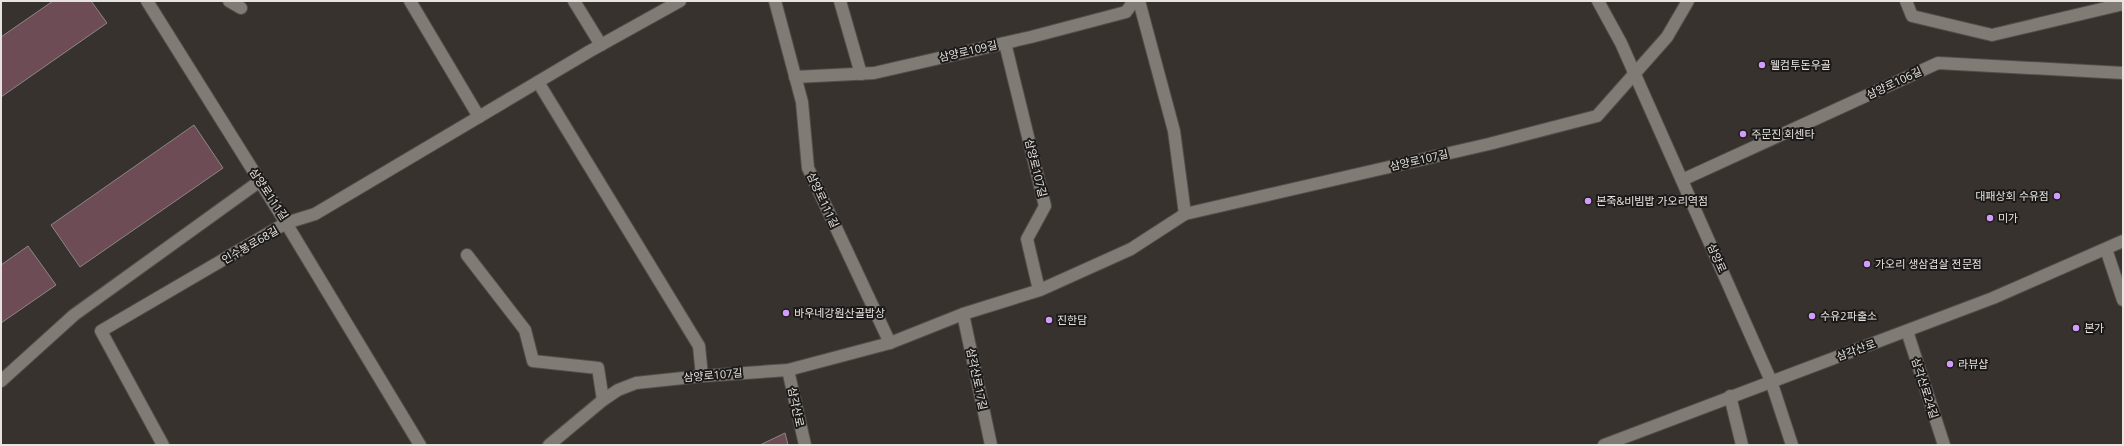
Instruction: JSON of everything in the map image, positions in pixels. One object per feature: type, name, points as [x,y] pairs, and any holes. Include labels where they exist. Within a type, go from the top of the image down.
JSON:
[{"type":"street","name":"삼양로111길","points":[[147,1],[286,223],[315,214],[601,45],[680,1]]},
{"type":"street","points":[[229,1],[241,8]]},
{"type":"street","points":[[410,1],[479,117]]},
{"type":"street","points":[[574,1],[601,45]]},
{"type":"street","name":"삼양로111길","points":[[775,1],[802,102],[808,168],[890,343]]},
{"type":"street","points":[[840,1],[861,74]]},
{"type":"street","name":"삼양로109길","points":[[795,77],[874,73],[1006,43],[1126,12],[1134,1]]},
{"type":"street","points":[[1139,1],[1174,131],[1185,214]]},
{"type":"street","name":"삼양로","points":[[1598,1],[1621,43],[1771,381],[1792,445]]},
{"type":"street","points":[[1635,74],[1667,37],[1688,1]]},
{"type":"street","points":[[1906,1],[1912,16],[1992,35],[2123,4]]},
{"type":"street","name":"삼양로107길","points":[[1006,43],[1045,206],[1027,239],[1039,290]]},
{"type":"street","name":"삼양로106길","points":[[1682,180],[1938,63],[2123,72]]},
{"type":"street","name":"삼양로107길","points":[[603,400],[618,390],[636,383],[702,376],[788,370],[890,343],[963,314],[1039,290],[1132,249],[1185,214],[1489,144],[1597,116],[1635,74]]},
{"type":"street","points":[[538,82],[699,346],[702,376]]},
{"type":"street","points":[[1,381],[74,315],[260,181]]},
{"type":"street","name":"인수봉로68길","points":[[163,445],[101,331],[286,223],[420,445]]},
{"type":"street","name":"삼각산로","points":[[1604,445],[1992,298],[2123,241]]},
{"type":"street","points":[[2106,249],[2123,300]]},
{"type":"street","points":[[467,255],[525,330],[533,361],[598,368],[603,400],[549,445]]},
{"type":"street","name":"삼각산로17길","points":[[963,314],[990,445]]},
{"type":"street","name":"삼각산로24길","points":[[1907,331],[1944,445]]},
{"type":"street","name":"삼각산로","points":[[788,370],[805,445]]},
{"type":"street","points":[[1730,396],[1742,445]]},
{"type":"building","points":[[53,1],[91,1],[107,23],[1,97],[1,37]]},
{"type":"building","points":[[194,125],[223,168],[80,267],[51,225]]},
{"type":"building","points":[[28,246],[56,285],[1,323],[1,265]]},
{"type":"building","points":[[785,433],[788,445],[760,445]]},
{"type":"place","name":"웰컴투돈우골","points":[[1762,65]]},
{"type":"place","name":"주문진 회센타","points":[[1743,134]]},
{"type":"place","name":"대패상회 수유점","points":[[2057,196]]},
{"type":"place","name":"본죽&비빔밥 가오리역점","points":[[1588,201]]},
{"type":"place","name":"미가","points":[[1990,218]]},
{"type":"place","name":"가오리 생삼겹살 전문점","points":[[1867,264]]},
{"type":"place","name":"바우네강원산골밥상","points":[[786,313]]},
{"type":"place","name":"수유2파출소","points":[[1812,316]]},
{"type":"place","name":"진한담","points":[[1049,320]]},
{"type":"place","name":"본가","points":[[2076,328]]},
{"type":"place","name":"라뷰샵","points":[[1950,364]]}]
